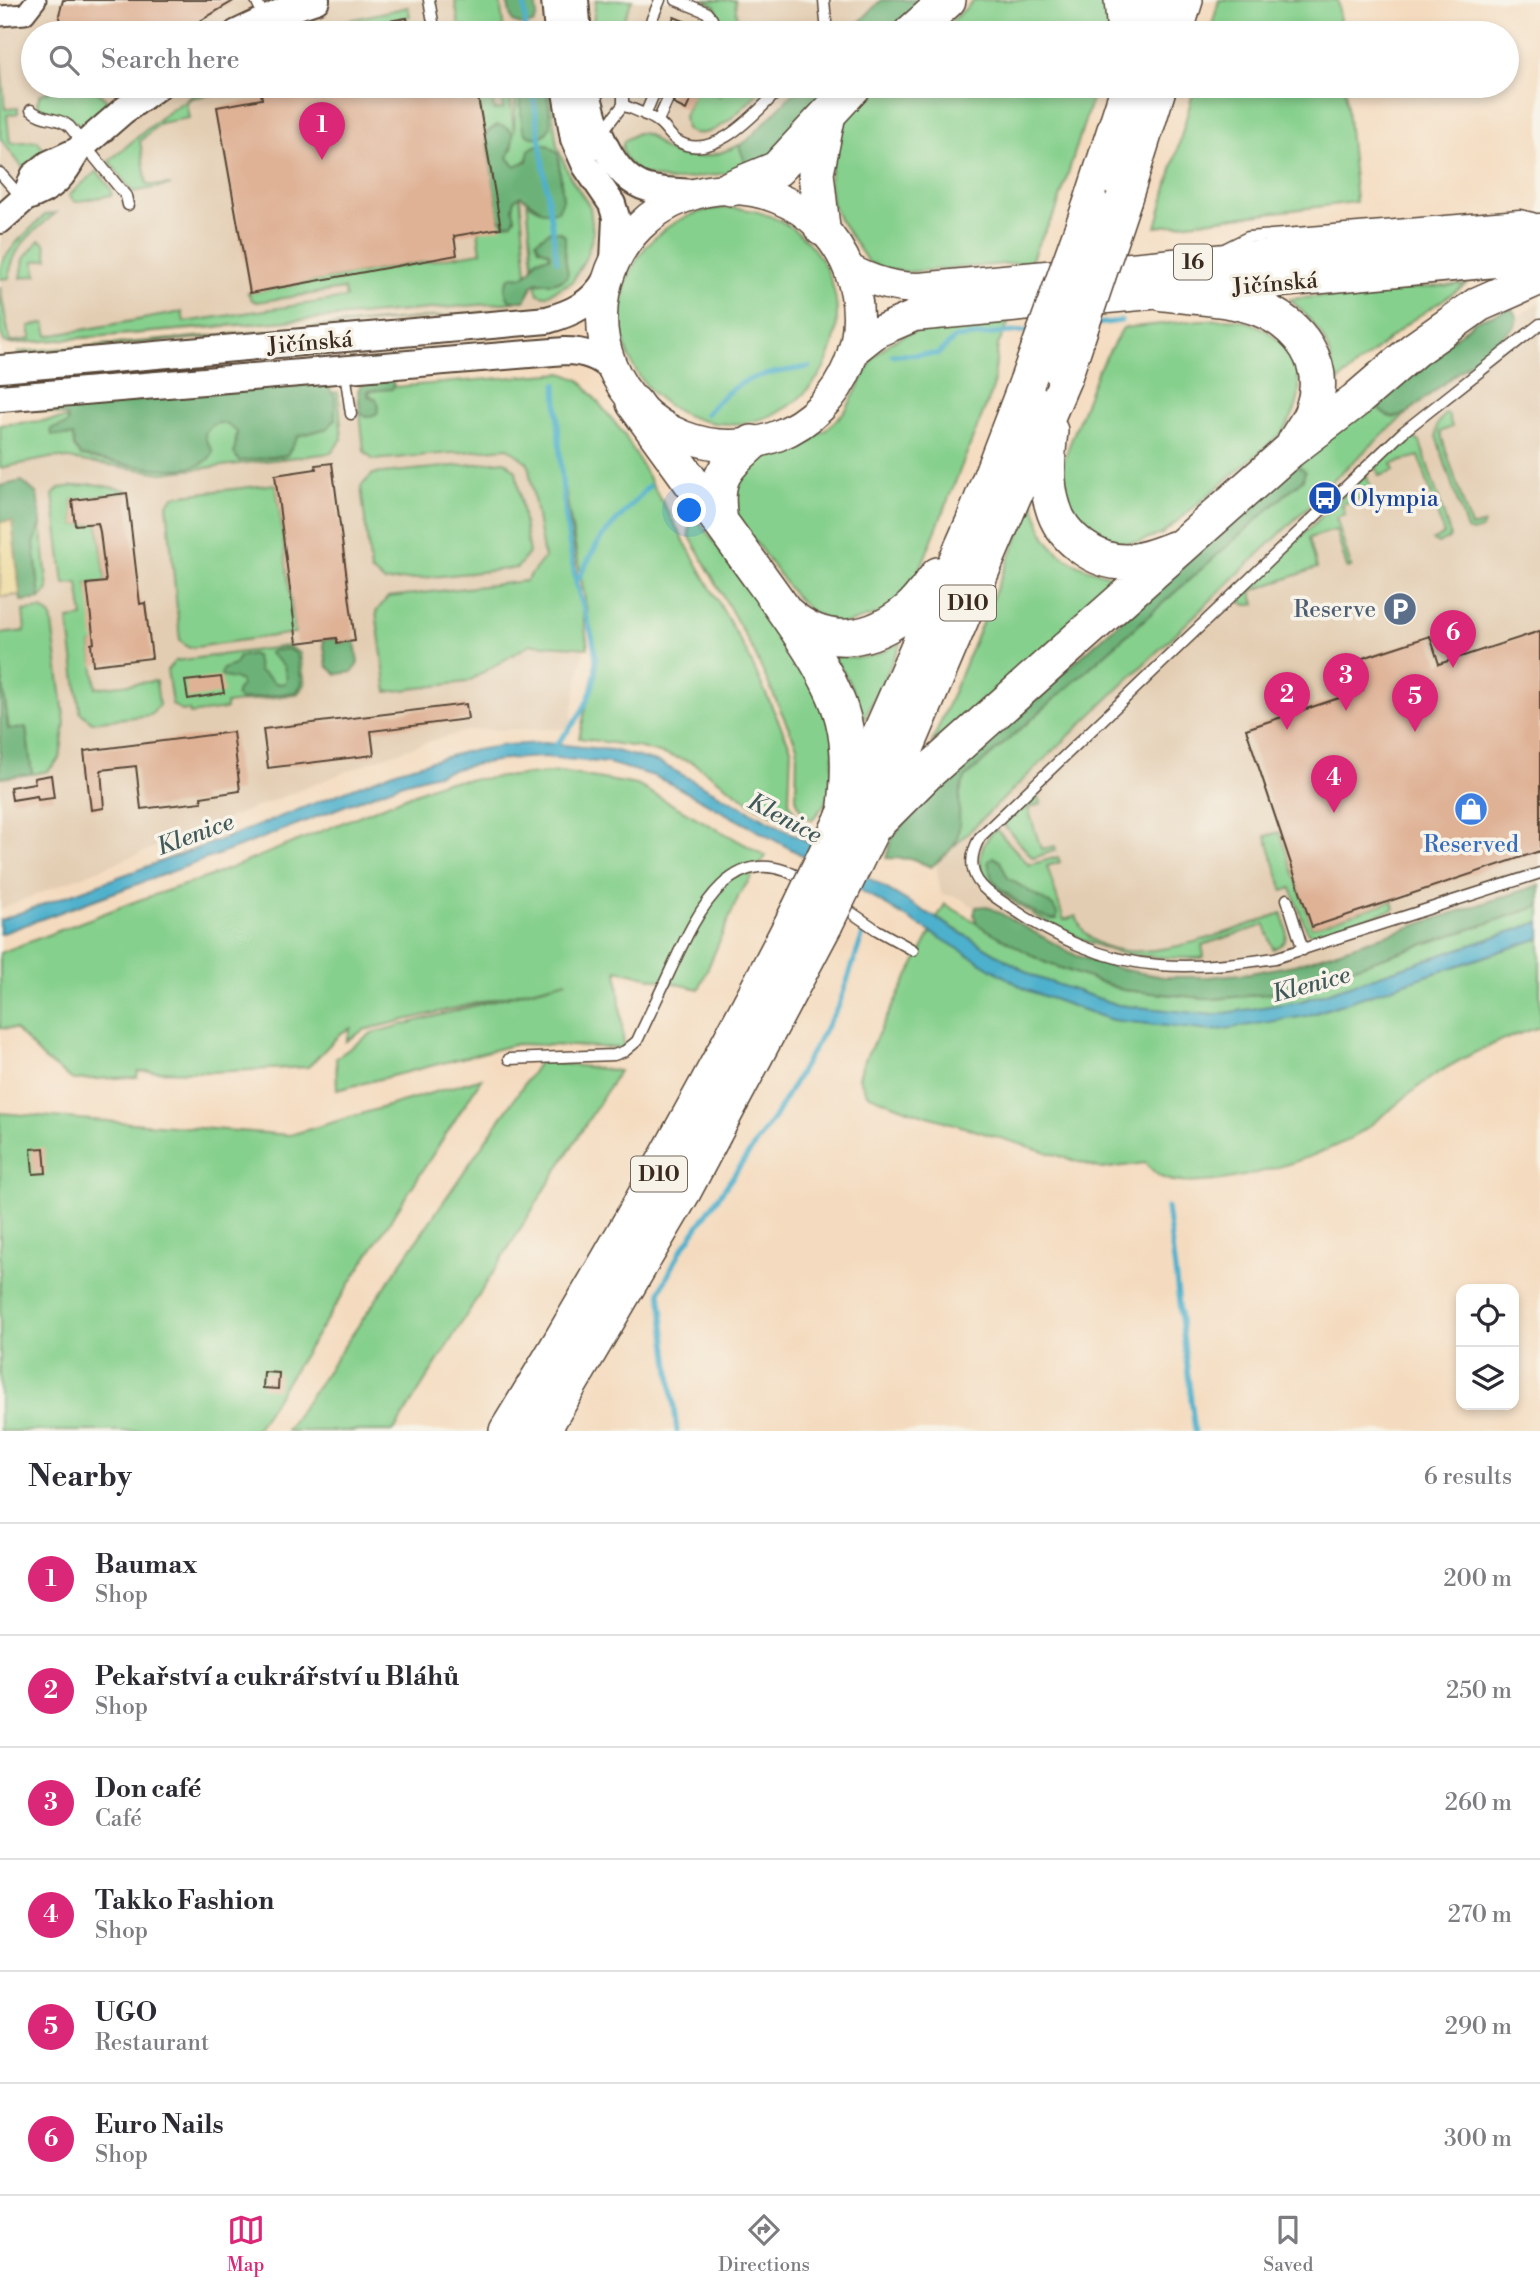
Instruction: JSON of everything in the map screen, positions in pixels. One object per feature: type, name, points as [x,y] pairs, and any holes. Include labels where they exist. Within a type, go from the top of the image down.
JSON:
[{"type":"highway","points":[[924,21],[948,0]]},
{"type":"highway","points":[[1122,0],[1124,21]]},
{"type":"highway","points":[[1147,21],[1153,0]]},
{"type":"highway","points":[[1179,21],[1185,0]]},
{"type":"highway","points":[[731,188],[777,169],[843,98]]},
{"type":"highway","name":"D10","points":[[542,1431],[684,1191],[1064,377],[1108,201],[1124,98]]},
{"type":"highway","name":"D10","points":[[859,821],[1027,383],[1154,98]]},
{"type":"highway","points":[[822,228],[817,173],[828,114]]},
{"type":"highway","points":[[634,403],[786,613],[823,674],[843,718],[859,821],[927,773],[1289,451],[1356,400],[1414,349],[1479,304],[1540,277]]},
{"type":"highway","points":[[1163,293],[1256,307],[1297,332],[1311,354],[1318,383],[1313,411],[1289,451]]},
{"type":"highway","points":[[1064,377],[1052,420],[1048,464],[1053,509],[1063,527],[1092,554],[1111,561],[1129,562],[1152,557],[1183,545]]},
{"type":"highway","points":[[720,522],[717,499],[721,475],[752,443]]},
{"type":"highway","points":[[786,613],[803,627],[823,635],[846,638],[870,635],[894,622],[913,607],[943,569],[973,523]]},
{"type":"highway","name":"D10","points":[[507,1431],[573,1324],[733,1039],[812,917]]},
{"type":"main road","name":"Jičínská","points":[[731,188],[748,190],[780,199],[796,207],[822,228],[837,247],[854,285],[858,318],[853,351],[839,384],[816,412],[786,432],[752,443],[731,445],[688,438],[650,418],[634,403],[612,369],[605,348],[601,325],[602,303],[610,270],[625,242],[640,225],[676,200],[697,193],[731,188]]},
{"type":"main road","name":"Jičínská","points":[[849,269],[876,282],[913,288],[1540,229]]},
{"type":"main road","name":"Jičínská","points":[[853,351],[877,332],[914,316],[1540,258]]},
{"type":"street","points":[[0,16],[25,14],[36,0]]},
{"type":"street","points":[[261,10],[316,0]]},
{"type":"street","points":[[555,0],[557,21]]},
{"type":"street","points":[[575,0],[577,21]]},
{"type":"street","points":[[0,220],[24,199],[46,191],[61,179],[81,148],[143,98]]},
{"type":"street","points":[[567,98],[577,147],[586,166],[612,204],[617,217],[610,270]]},
{"type":"street","points":[[590,98],[601,135],[616,166],[635,183],[646,188],[697,193]]},
{"type":"street","name":"Jičínská","points":[[0,369],[547,320],[582,307],[600,291],[610,270]]},
{"type":"street","name":"Jičínská","points":[[0,398],[565,351],[589,354],[612,369]]},
{"type":"lane","points":[[429,0],[433,21]]},
{"type":"lane","points":[[651,21],[660,0]]},
{"type":"lane","points":[[676,0],[706,12],[712,21]]},
{"type":"lane","points":[[824,0],[826,21]]},
{"type":"lane","points":[[601,135],[622,105],[623,98]]},
{"type":"lane","points":[[645,115],[652,98]]},
{"type":"lane","points":[[622,105],[658,121],[676,140],[687,145],[710,144],[737,130],[770,98]]},
{"type":"lane","points":[[658,121],[667,101]]},
{"type":"lane","points":[[31,110],[43,118],[64,121],[81,148],[126,196],[128,205]]},
{"type":"lane","points":[[0,173],[24,199]]},
{"type":"lane","points":[[1199,261],[1248,237],[1520,215],[1540,220]]},
{"type":"lane","points":[[1540,324],[1403,432],[980,837],[972,856],[973,870],[985,890],[1028,920],[1086,949],[1117,959],[1158,965],[1239,964],[1275,958],[1540,873]]},
{"type":"lane","points":[[345,368],[351,414]]},
{"type":"lane","points":[[509,1059],[614,1055],[625,1051],[637,1041],[690,927],[712,893],[736,873],[752,867],[772,866],[792,872],[877,930],[913,950]]},
{"type":"lane","points":[[1287,899],[1303,950]]},
{"type":"shaded area","points":[[32,0],[912,0],[890,21],[21,21],[21,98],[813,98],[753,157],[672,184],[607,229],[587,276],[547,305],[0,346],[0,15]]},
{"type":"shaded area","points":[[1540,301],[1540,898],[1275,980],[1162,987],[1017,937],[960,898],[941,894],[931,832],[1350,441]]},
{"type":"shaded area","points":[[554,385],[557,455],[584,649],[569,729],[471,730],[427,742],[370,762],[0,909],[0,437],[339,401]]},
{"type":"green space","points":[[455,0],[500,0],[503,21],[458,21]]},
{"type":"green space","points":[[507,0],[535,0],[537,16],[534,21],[512,21]]},
{"type":"green space","points":[[596,0],[632,0],[623,21],[593,21]]},
{"type":"green space","points":[[704,0],[735,0],[737,21],[721,21],[715,6]]},
{"type":"green space","points":[[881,0],[931,0],[907,21],[861,21]]},
{"type":"green space","points":[[975,0],[1105,0],[1108,21],[951,21]]},
{"type":"green space","points":[[1219,0],[1338,0],[1340,21],[1213,21]]},
{"type":"green space","points":[[408,7],[410,16],[387,21],[345,21]]},
{"type":"green space","points":[[0,51],[5,109],[18,108],[18,113],[7,115],[10,143],[38,141],[42,148],[50,152],[43,162],[37,156],[23,168],[0,138]]},
{"type":"green space","points":[[39,98],[104,98],[111,105],[84,126],[80,126],[66,116],[45,111],[37,103]]},
{"type":"green space","points":[[191,98],[186,103],[189,118],[160,123],[140,141],[147,185],[171,185],[133,192],[109,161],[164,115]]},
{"type":"green space","points":[[478,98],[492,98],[494,110],[503,109],[502,98],[510,98],[514,132],[516,98],[520,98],[522,121],[528,134],[542,136],[551,126],[548,98],[551,98],[557,146],[570,177],[590,207],[593,235],[586,257],[572,282],[545,296],[538,294],[535,284],[562,281],[567,268],[565,236],[560,232],[539,248],[549,252],[550,257],[540,258],[533,264],[527,200],[544,212],[563,200],[558,154],[529,156],[523,165],[515,166],[508,158],[513,146],[485,139]]},
{"type":"green space","points":[[548,98],[551,126],[543,136],[530,137],[526,133],[523,128],[521,100]]},
{"type":"green space","points":[[691,98],[752,98],[728,121],[706,133],[686,129],[684,116]]},
{"type":"green space","points":[[788,98],[824,98],[782,153],[748,170],[739,146]]},
{"type":"green space","points":[[868,98],[1092,98],[1056,211],[1031,262],[907,272],[884,269],[868,262],[839,219],[832,203],[829,181],[837,138],[848,117]]},
{"type":"green space","points":[[1192,98],[1346,98],[1356,202],[1156,227]]},
{"type":"green space","points":[[497,125],[512,133],[513,142],[508,158],[515,166],[527,161],[529,150],[537,145],[551,147],[558,154],[563,200],[558,211],[544,212],[521,196],[515,199],[515,218],[512,223],[506,224],[499,218],[485,139],[487,132]]},
{"type":"green space","points":[[637,133],[649,136],[664,149],[682,156],[702,157],[739,145],[748,170],[671,181],[639,173],[625,159],[622,149],[624,141]]},
{"type":"green space","points":[[97,171],[111,189],[112,195],[75,202],[69,195]]},
{"type":"green space","points":[[520,197],[527,273],[523,277],[518,276],[505,288],[508,298],[514,302],[9,344],[4,341],[0,331],[0,287],[10,342],[31,339],[29,326],[45,323],[48,336],[182,312],[184,322],[346,298],[344,289],[257,302],[252,300],[248,293],[481,252],[478,232],[499,218],[502,221],[515,218],[515,198]]},
{"type":"green space","points":[[729,208],[770,217],[805,240],[828,275],[837,316],[828,357],[805,392],[770,415],[729,424],[688,415],[653,392],[630,357],[621,316],[630,275],[653,240],[688,217]]},
{"type":"green space","points":[[56,213],[19,248],[9,278],[0,279],[3,260],[18,241],[45,215]]},
{"type":"green space","points":[[550,231],[560,232],[565,236],[568,273],[566,278],[553,283],[537,282],[525,301],[510,301],[505,288],[509,279],[512,276],[523,277],[537,259],[550,257],[549,252],[539,248],[536,241]]},
{"type":"green space","points":[[39,240],[45,243],[48,259],[34,261],[37,275],[21,278],[24,259]]},
{"type":"green space","points":[[1467,284],[1408,323],[1334,385],[1330,358],[1322,337],[1290,299]]},
{"type":"green space","points":[[1512,308],[1517,318],[1515,326],[1407,413],[1392,417],[1379,409],[1378,400],[1475,321]]},
{"type":"green space","points":[[500,311],[18,355],[18,352]]},
{"type":"green space","points":[[1201,320],[1240,320],[1255,325],[1281,343],[1297,370],[1299,385],[1298,400],[1291,419],[1280,435],[1162,534],[1139,542],[1115,543],[1095,538],[1067,510],[1062,465],[1097,372],[1123,328]]},
{"type":"green space","points":[[1009,322],[998,345],[993,388],[915,582],[892,610],[839,626],[808,609],[794,595],[737,517],[734,484],[756,461],[801,444],[826,430],[846,410],[874,357],[889,343],[904,335],[924,330]]},
{"type":"green space","points":[[562,373],[580,380],[624,434],[747,653],[791,748],[789,801],[799,821],[783,819],[754,805],[692,762],[637,747],[579,738],[594,673],[594,650],[565,489],[588,648],[531,644],[467,682],[387,692],[376,612],[388,597],[526,581],[544,558],[528,463],[508,448],[373,460],[364,451],[360,412],[374,398],[367,392],[393,387]]},
{"type":"green space","points":[[391,378],[394,385],[392,389],[368,391],[368,396],[376,399],[379,406],[377,414],[366,417],[360,412],[358,390],[365,379]]},
{"type":"green space","points":[[326,383],[335,397],[335,420],[328,428],[298,436],[287,455],[239,461],[234,453],[237,432],[220,423],[213,425],[205,433],[213,451],[206,461],[192,467],[174,469],[81,456],[74,447],[73,436],[52,435],[51,429],[66,425],[67,416],[38,410],[39,408]]},
{"type":"green space","points":[[1383,391],[1379,409],[1383,413],[1392,417],[1407,413],[1315,496],[1310,505],[954,846],[960,794],[966,777],[1303,479],[1305,471],[1294,467]]},
{"type":"green space","points":[[338,392],[342,439],[331,453],[163,473],[55,457],[0,468],[0,425]]},
{"type":"green space","points":[[1445,414],[1448,414],[1452,427],[1440,432],[1471,527],[1484,524],[1482,529],[1472,532],[1467,530],[1436,436],[1437,425]]},
{"type":"green space","points":[[1410,436],[1420,442],[1450,534],[1449,539],[1438,543],[1433,540],[1444,535],[1419,456],[1392,464],[1394,471],[1379,476],[1376,465],[1402,440]]},
{"type":"green space","points":[[505,461],[516,471],[529,553],[517,568],[385,582],[371,571],[361,486],[373,474]]},
{"type":"green space","points":[[1299,466],[1305,471],[1303,479],[966,777],[960,792],[957,838],[946,854],[931,867],[913,859],[886,858],[892,838],[929,792],[1294,467]]},
{"type":"green space","points":[[1366,474],[1373,495],[1342,504],[1345,514],[1336,517],[1351,567],[1347,568],[1336,530],[1309,538],[1317,568],[1251,591],[1255,604],[1247,605],[1241,602],[1241,594]]},
{"type":"green space","points":[[22,481],[37,494],[41,523],[34,544],[40,599],[21,601],[12,521],[0,522],[0,486]]},
{"type":"green space","points":[[93,484],[127,490],[127,493],[72,500],[75,525],[98,523],[106,582],[87,584],[99,643],[91,644],[96,688],[156,681],[159,705],[151,715],[92,722],[80,712],[68,619],[83,617],[78,583],[64,584],[53,495],[59,488]]},
{"type":"green space","points":[[276,484],[295,633],[189,648],[180,641],[167,504],[174,496]]},
{"type":"green space","points":[[1033,501],[1046,538],[1061,555],[1081,566],[1124,579],[931,745]]},
{"type":"green space","points":[[698,520],[809,671],[835,735],[831,789],[825,804],[812,820],[803,815],[796,799],[797,746],[753,650],[689,535],[690,524]]},
{"type":"green space","points":[[41,523],[48,590],[40,599],[34,544]]},
{"type":"green space","points":[[42,609],[51,616],[65,723],[60,758],[48,771],[32,774],[26,728],[9,730],[0,663],[0,634],[25,631],[23,611]]},
{"type":"green space","points":[[337,638],[338,643],[355,641],[358,663],[353,672],[336,674],[327,666],[323,640]]},
{"type":"green space","points":[[900,642],[862,723],[852,688],[833,658],[836,655],[854,658],[870,656]]},
{"type":"green space","points":[[288,646],[300,653],[305,685],[297,694],[226,704],[226,709],[190,714],[189,710],[182,711],[172,704],[167,670],[175,661]]},
{"type":"green space","points":[[288,649],[297,654],[302,684],[296,692],[240,700],[236,692],[241,681],[221,675],[223,669],[234,665],[239,657],[252,654],[256,657],[259,672],[274,682],[285,683],[287,679],[284,666],[269,653]]},
{"type":"green space","points":[[0,663],[8,729],[26,727],[32,774],[0,778]]},
{"type":"green space","points":[[561,772],[637,785],[766,856],[739,895],[699,989],[617,970],[624,1048],[517,1044],[337,1090],[336,1058],[372,1033],[567,981],[364,1030],[346,1041],[351,1028],[341,1033],[308,1067],[212,1072],[138,1071],[137,1077],[73,1080],[44,1059],[15,1029],[0,1028],[0,953],[139,900],[211,876],[442,782]]},
{"type":"green space","points":[[1038,798],[1041,804],[1028,808],[1041,849],[1055,846],[1056,850],[1033,858],[1002,823],[1026,799]]},
{"type":"green space","points":[[996,829],[1029,865],[1058,857],[1060,862],[1047,866],[1064,920],[1076,916],[1090,937],[1112,948],[1139,951],[1170,948],[1282,913],[1286,929],[1285,939],[1273,949],[1265,925],[1202,945],[1202,958],[1141,956],[1106,949],[1045,921],[1024,909],[992,884],[983,872],[980,860],[985,843]]},
{"type":"green space","points":[[1280,832],[1312,927],[1392,901],[1394,909],[1318,935],[1308,933],[1291,888],[1283,891],[1266,836]]},
{"type":"green space","points":[[993,857],[1000,861],[1008,878],[1053,906],[1057,919],[1032,911],[996,884],[988,861]]},
{"type":"green space","points":[[1540,885],[1540,906],[1300,985],[1266,994],[1214,999],[1123,990],[1044,962],[977,924],[974,915],[976,907],[987,906],[1077,956],[1121,969],[1163,977],[1209,977],[1294,965]]},
{"type":"green space","points":[[945,904],[1044,962],[1122,990],[1214,999],[1266,994],[1300,985],[1540,906],[1540,922],[1302,1001],[1213,1015],[1118,1005],[1035,977],[937,918]]},
{"type":"green space","points":[[931,932],[1027,990],[1112,1020],[1306,1016],[1540,938],[1540,1027],[1487,1047],[1450,1066],[1427,1080],[1367,1128],[1316,1154],[1231,1179],[1179,1182],[1161,1177],[1145,1163],[1102,1169],[908,1110],[867,1094],[859,1078],[863,1063]]},
{"type":"green space","points":[[540,1061],[619,1071],[394,1431],[286,1431]]},
{"type":"green space","points":[[482,1078],[255,1431],[0,1431],[0,1113],[290,1135]]},
{"type":"sand","points":[[12,521],[20,595],[0,597],[0,522]]},
{"type":"water","points":[[544,743],[612,750],[660,763],[808,842],[1035,977],[1118,1005],[1213,1015],[1302,1001],[1540,922],[1540,938],[1306,1016],[1212,1031],[1112,1020],[1027,990],[804,856],[654,776],[608,763],[544,757],[507,759],[467,766],[403,783],[239,847],[0,934],[0,920],[234,835],[399,770],[464,752],[506,745]]},
{"type":"building","points":[[63,0],[235,0],[200,21],[61,21],[59,15]]},
{"type":"building","points":[[478,98],[501,228],[454,236],[457,255],[250,293],[217,107],[262,99]]},
{"type":"building","points":[[673,98],[692,98],[686,110],[674,104]]},
{"type":"building","points":[[332,463],[355,641],[337,643],[337,638],[297,643],[275,475],[316,469],[315,465]]},
{"type":"building","points":[[127,493],[140,604],[145,603],[152,658],[93,665],[91,644],[94,643],[87,584],[106,582],[100,532],[98,523],[75,525],[72,500]]},
{"type":"building","points":[[1540,631],[1540,851],[1312,927],[1246,729],[1363,690],[1354,661],[1430,636],[1439,664]]},
{"type":"building","points":[[221,677],[224,693],[188,699],[185,681]]},
{"type":"building","points":[[466,704],[468,719],[371,731],[374,755],[268,768],[263,729]]},
{"type":"building","points":[[233,732],[240,791],[201,797],[202,802],[141,809],[136,766],[101,770],[104,808],[91,810],[84,751]]},
{"type":"building","points":[[51,775],[54,798],[38,800],[37,796],[12,800],[10,787],[35,783],[34,778]]},
{"type":"building","points":[[44,1148],[46,1173],[33,1174],[31,1149]]},
{"type":"building","points":[[264,1372],[279,1373],[278,1389],[263,1388]]},
{"type":"waterway","points":[[524,0],[525,21]]},
{"type":"waterway","points":[[534,98],[557,261]]},
{"type":"waterway","points":[[1097,324],[1121,321]]},
{"type":"waterway","points":[[892,355],[938,354],[955,338],[1031,330]]},
{"type":"waterway","points":[[706,414],[729,391],[752,378],[809,367]]},
{"type":"waterway","points":[[552,749],[583,710],[596,669],[594,644],[576,582],[568,533],[556,384]]},
{"type":"waterway","points":[[576,583],[600,539],[649,486]]},
{"type":"waterway","points":[[677,1431],[660,1291],[680,1252],[775,1116],[839,1005],[863,934]]},
{"type":"waterway","points":[[1167,1207],[1195,1431]]},
{"type":"place","name":"Baumax","points":[[322,160]]},
{"type":"place","name":"Olympia","points":[[1325,498]]},
{"type":"place","name":"Reserve","points":[[1400,609]]},
{"type":"place","name":"Euro Nails","points":[[1453,668]]},
{"type":"place","name":"Don café","points":[[1346,711]]},
{"type":"place","name":"Pekařství a cukrářství u Bláhů","points":[[1287,730]]},
{"type":"place","name":"UGO","points":[[1415,732]]},
{"type":"place","name":"Reserved","points":[[1471,809]]},
{"type":"place","name":"Takko Fashion","points":[[1334,813]]},
{"type":"water label","name":"Klenice","points":[[785,818]]},
{"type":"water label","name":"Klenice","points":[[195,834]]},
{"type":"water label","name":"Klenice","points":[[1311,984]]}]
